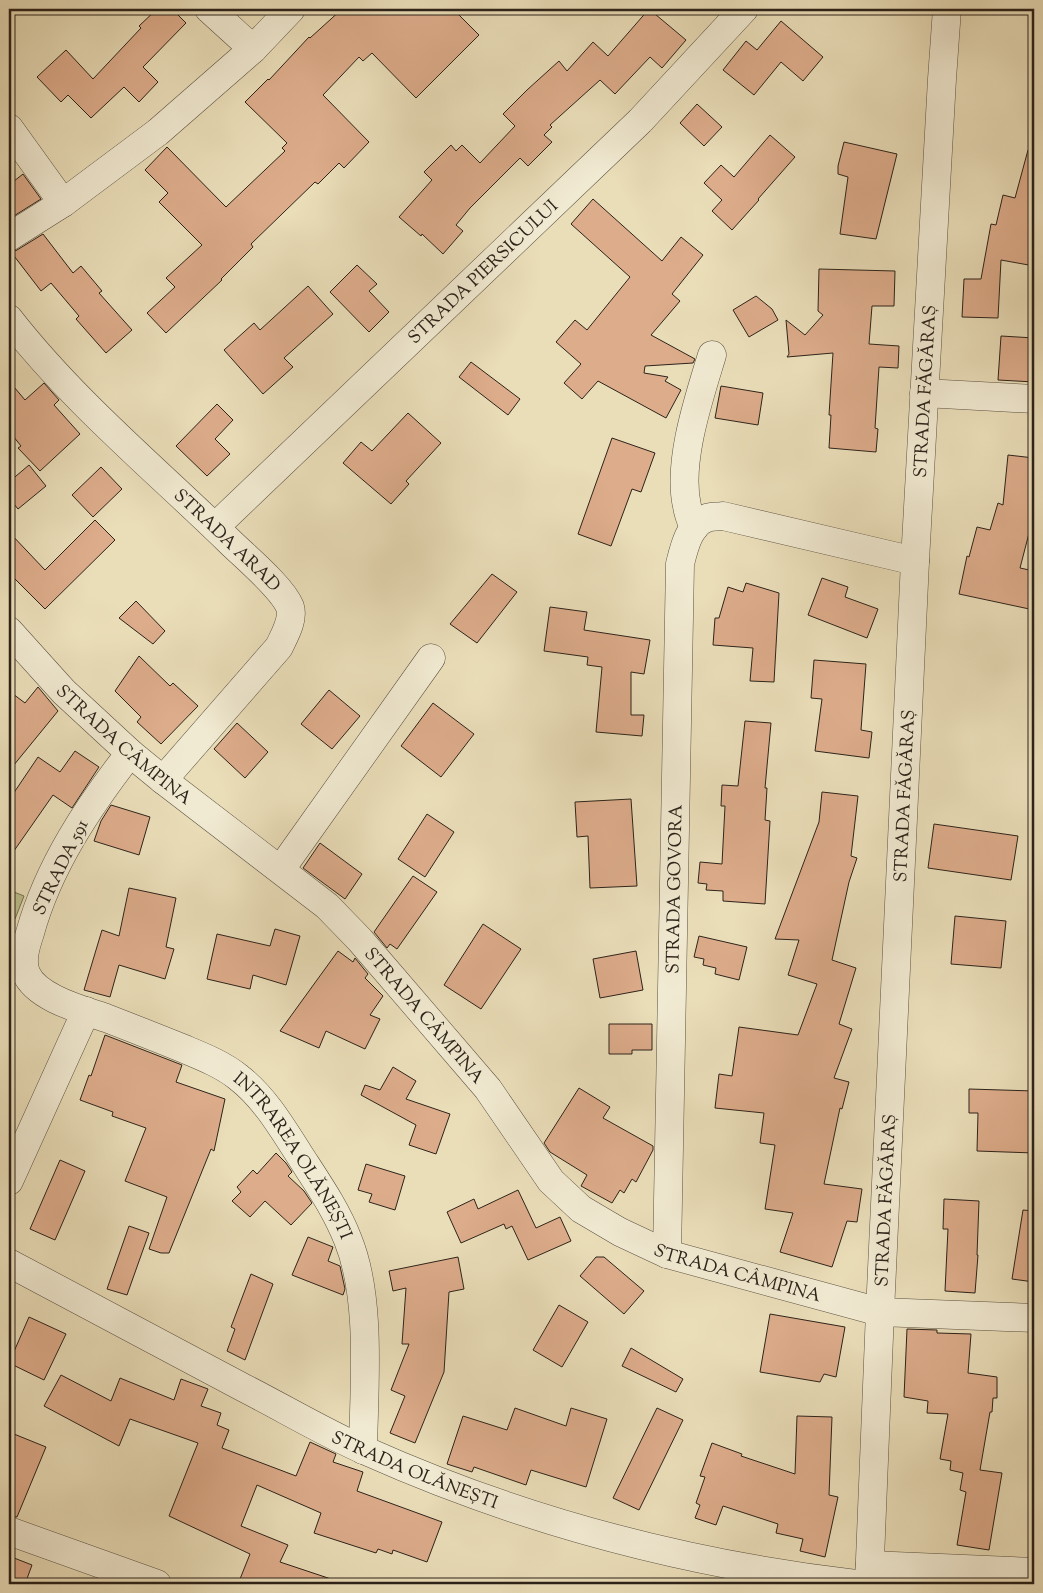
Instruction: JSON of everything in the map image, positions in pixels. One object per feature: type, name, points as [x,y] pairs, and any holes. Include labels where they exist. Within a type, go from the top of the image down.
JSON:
[{"type":"street","points":[[209,9],[253,49]]},
{"type":"street","points":[[9,237],[63,203],[158,132],[253,49],[291,9]]},
{"type":"street","name":"STRADA PIERSICULUI","points":[[215,527],[640,121],[744,9]]},
{"type":"street","name":"STRADA FĂGĂRAȘ","points":[[865,1578],[880,1312],[915,561],[947,9]]},
{"type":"street","points":[[9,128],[63,203]]},
{"type":"street","name":"STRADA ARAD","points":[[9,319],[27,343],[102,422],[215,527],[279,590],[290,608],[289,626],[279,647],[162,780]]},
{"type":"street","points":[[712,355],[695,412],[687,458],[686,505],[694,528],[706,518],[722,516],[915,561]]},
{"type":"street","points":[[924,393],[1034,399]]},
{"type":"street","name":"STRADA GOVORA","points":[[667,1254],[680,564],[686,542],[694,528]]},
{"type":"street","name":"STRADA CÂMPINA","points":[[9,631],[64,692],[130,753],[162,780],[327,906],[360,940],[488,1089],[551,1181],[581,1209],[620,1232],[667,1254],[880,1312],[1034,1318]]},
{"type":"street","points":[[281,869],[431,658]]},
{"type":"street","name":"STRADA 591","points":[[39,989],[26,974],[24,962],[35,913],[55,869],[82,820],[108,781],[130,753]]},
{"type":"street","name":"INTRAREA OLĂNEȘTI","points":[[39,989],[62,1002],[204,1058],[236,1075],[258,1094],[333,1206],[349,1241],[359,1275],[363,1311],[363,1450]]},
{"type":"street","points":[[9,1181],[86,1011]]},
{"type":"street","name":"STRADA OLĂNEȘTI","points":[[9,1263],[363,1450],[447,1485],[610,1538],[714,1562],[865,1578],[1034,1572]]},
{"type":"street","points":[[9,1531],[157,1584]]},
{"type":"green space","points":[[9,890],[24,896],[15,919],[9,917]]},
{"type":"building","points":[[157,9],[172,9],[186,23],[143,67],[158,82],[139,102],[124,87],[91,118],[68,95],[61,102],[37,77],[66,50],[93,79],[141,28],[139,26]]},
{"type":"building","points":[[342,9],[453,9],[479,35],[416,98],[372,53],[363,61],[359,57],[323,95],[369,142],[344,168],[339,163],[318,184],[315,182],[251,244],[253,247],[222,280],[166,333],[147,313],[175,287],[166,278],[202,245],[159,202],[168,193],[145,170],[167,147],[226,207],[285,151],[282,148],[287,143],[245,102],[269,80],[309,37]]},
{"type":"building","points":[[649,9],[686,40],[662,68],[650,57],[615,94],[600,80],[550,125],[552,127],[544,135],[552,142],[528,166],[520,158],[470,208],[456,225],[463,231],[443,254],[422,234],[421,236],[399,217],[432,180],[424,172],[451,145],[456,151],[462,145],[480,163],[515,126],[503,114],[527,90],[559,61],[567,71],[593,42],[608,56]]},
{"type":"building","points":[[781,21],[823,57],[803,81],[781,62],[754,95],[723,70],[746,41],[757,50]]},
{"type":"building","points":[[697,104],[722,127],[704,146],[680,123]]},
{"type":"building","points":[[770,135],[795,157],[732,230],[712,211],[722,200],[704,183],[721,165],[734,177]]},
{"type":"building","points":[[844,142],[897,154],[876,239],[840,234],[848,177],[838,174]]},
{"type":"building","points":[[1028,150],[1034,151],[1034,266],[1001,260],[998,318],[962,317],[964,279],[981,279],[991,224],[996,225],[1003,195],[1015,198]]},
{"type":"building","points":[[23,174],[41,199],[9,219],[9,185]]},
{"type":"building","points":[[593,199],[662,261],[681,237],[703,255],[672,294],[680,301],[651,335],[695,359],[693,363],[645,366],[644,373],[668,377],[665,381],[681,390],[666,418],[598,381],[582,399],[564,383],[581,364],[556,342],[575,320],[587,330],[630,277],[571,224]]},
{"type":"building","points":[[43,234],[73,273],[81,266],[102,291],[99,293],[132,330],[106,353],[76,319],[79,316],[51,283],[41,291],[11,252]]},
{"type":"building","points":[[357,265],[377,284],[369,291],[389,312],[369,332],[330,292]]},
{"type":"building","points":[[819,269],[895,271],[894,306],[872,306],[869,344],[899,346],[898,368],[879,367],[875,428],[878,429],[876,452],[829,448],[833,353],[787,357],[789,354],[786,320],[805,335],[823,315],[818,311]]},
{"type":"building","points":[[308,286],[333,314],[284,358],[293,367],[263,394],[224,350],[254,323],[260,330]]},
{"type":"building","points":[[756,296],[772,309],[778,320],[749,337],[733,310]]},
{"type":"building","points":[[1001,336],[1034,338],[1034,382],[998,380]]},
{"type":"building","points":[[471,362],[520,399],[508,415],[459,377]]},
{"type":"building","points":[[9,381],[25,400],[44,383],[59,400],[54,405],[80,434],[40,471],[18,448],[21,446],[9,431]]},
{"type":"building","points":[[721,386],[763,393],[758,425],[715,418]]},
{"type":"building","points":[[217,404],[233,420],[215,439],[230,454],[207,476],[176,446]]},
{"type":"building","points":[[408,413],[441,443],[406,481],[409,484],[391,504],[343,463],[361,442],[372,451]]},
{"type":"building","points":[[612,438],[655,453],[641,492],[632,489],[611,546],[578,534]]},
{"type":"building","points":[[1008,455],[1034,458],[1034,514],[1020,568],[1034,571],[1034,610],[959,594],[967,556],[969,557],[977,527],[990,530],[998,503],[1003,505]]},
{"type":"building","points":[[29,465],[46,486],[18,509],[9,498],[9,482]]},
{"type":"building","points":[[101,467],[122,489],[93,517],[72,495]]},
{"type":"building","points":[[95,520],[115,540],[45,609],[9,573],[9,532],[45,570]]},
{"type":"building","points":[[492,574],[517,592],[477,643],[450,624]]},
{"type":"building","points":[[822,578],[848,587],[845,597],[878,609],[867,638],[808,615]]},
{"type":"building","points":[[746,583],[779,593],[774,682],[750,681],[753,648],[713,645],[715,618],[719,618],[728,587],[743,592]]},
{"type":"building","points":[[136,601],[165,631],[153,644],[119,618]]},
{"type":"building","points":[[550,607],[587,612],[584,630],[650,640],[644,674],[631,672],[631,715],[644,715],[642,736],[596,732],[602,667],[587,665],[588,657],[544,651]]},
{"type":"building","points":[[139,656],[170,686],[173,683],[198,706],[161,744],[137,722],[141,717],[115,691]]},
{"type":"building","points":[[814,660],[866,664],[861,730],[872,732],[869,758],[815,751],[822,699],[811,698]]},
{"type":"building","points":[[38,687],[58,711],[9,771],[9,691],[25,703]]},
{"type":"building","points":[[329,690],[360,716],[332,749],[301,724]]},
{"type":"building","points":[[433,703],[474,734],[441,777],[401,746]]},
{"type":"building","points":[[745,721],[771,723],[765,788],[767,788],[765,820],[770,821],[765,904],[723,901],[723,891],[706,890],[707,884],[698,883],[700,862],[722,864],[725,806],[721,806],[722,785],[738,786]]},
{"type":"building","points":[[237,723],[268,752],[245,778],[214,749]]},
{"type":"building","points":[[75,751],[99,767],[72,808],[53,795],[9,858],[9,800],[38,757],[60,772]]},
{"type":"building","points":[[822,792],[858,796],[851,856],[857,858],[849,882],[832,960],[856,968],[839,1024],[852,1029],[834,1078],[849,1082],[842,1109],[840,1108],[824,1184],[862,1189],[857,1222],[847,1221],[832,1267],[780,1252],[793,1213],[765,1209],[775,1145],[760,1143],[764,1113],[715,1108],[719,1074],[732,1076],[739,1027],[798,1035],[817,984],[788,975],[799,940],[775,939],[819,822]]},
{"type":"building","points":[[631,799],[637,886],[590,888],[588,836],[577,837],[575,802]]},
{"type":"building","points":[[111,805],[150,817],[139,855],[94,841],[101,821]]},
{"type":"building","points":[[427,814],[454,832],[425,877],[398,859]]},
{"type":"building","points":[[934,824],[1018,836],[1011,880],[928,868]]},
{"type":"building","points":[[320,843],[362,874],[345,899],[303,868]]},
{"type":"building","points":[[413,876],[437,892],[397,949],[390,944],[387,948],[374,932]]},
{"type":"building","points":[[129,888],[176,898],[166,947],[174,949],[165,979],[119,965],[110,997],[84,990],[102,930],[119,936]]},
{"type":"building","points":[[955,916],[1006,921],[1001,968],[951,964]]},
{"type":"building","points":[[483,924],[521,949],[481,1009],[444,985]]},
{"type":"building","points":[[275,929],[300,936],[286,985],[253,975],[250,989],[207,979],[217,934],[270,946]]},
{"type":"building","points":[[699,936],[747,947],[739,980],[715,974],[716,968],[703,965],[704,959],[694,957]]},
{"type":"building","points":[[338,951],[353,962],[355,958],[368,974],[365,978],[383,996],[370,1015],[380,1019],[365,1049],[326,1031],[319,1048],[280,1031]]},
{"type":"building","points":[[636,951],[643,990],[600,998],[593,959]]},
{"type":"building","points":[[609,1024],[652,1024],[652,1050],[632,1050],[632,1054],[609,1054]]},
{"type":"building","points":[[105,1035],[182,1065],[176,1082],[225,1099],[214,1151],[211,1149],[169,1253],[161,1253],[149,1249],[167,1197],[125,1181],[146,1128],[112,1116],[113,1112],[80,1100],[89,1075],[91,1076]]},
{"type":"building","points":[[393,1067],[416,1081],[406,1099],[450,1114],[436,1154],[409,1145],[416,1125],[361,1095],[365,1085],[380,1090]]},
{"type":"building","points":[[579,1088],[610,1107],[603,1118],[653,1146],[653,1150],[636,1182],[632,1179],[624,1193],[620,1190],[612,1203],[581,1186],[587,1175],[550,1152],[544,1143]]},
{"type":"building","points":[[969,1089],[1034,1091],[1034,1153],[977,1151],[978,1113],[969,1113]]},
{"type":"building","points":[[276,1153],[292,1172],[288,1176],[304,1191],[312,1203],[291,1225],[265,1201],[250,1217],[232,1201],[241,1192],[237,1187],[253,1170],[257,1174]]},
{"type":"building","points":[[60,1160],[85,1171],[55,1240],[30,1229]]},
{"type":"building","points":[[366,1164],[405,1176],[395,1210],[369,1202],[372,1194],[358,1190]]},
{"type":"building","points":[[518,1190],[536,1228],[560,1217],[571,1241],[528,1260],[512,1226],[506,1229],[504,1224],[461,1243],[447,1212],[474,1199],[478,1209]]},
{"type":"building","points":[[944,1199],[979,1201],[975,1293],[945,1291],[948,1229],[943,1229]]},
{"type":"building","points":[[1023,1210],[1034,1211],[1034,1282],[1012,1279]]},
{"type":"building","points":[[129,1226],[149,1233],[127,1295],[107,1289]]},
{"type":"building","points":[[308,1237],[333,1247],[328,1261],[340,1266],[345,1289],[343,1295],[292,1275]]},
{"type":"building","points":[[458,1257],[464,1289],[449,1292],[444,1372],[415,1443],[390,1433],[405,1396],[391,1390],[409,1344],[402,1344],[406,1288],[393,1291],[389,1271]]},
{"type":"building","points":[[596,1257],[604,1257],[644,1291],[624,1314],[580,1276]]},
{"type":"building","points":[[251,1274],[273,1284],[245,1360],[227,1351],[235,1329],[231,1327]]},
{"type":"building","points":[[559,1305],[588,1322],[562,1367],[533,1350]]},
{"type":"building","points":[[770,1314],[845,1327],[836,1377],[824,1374],[820,1382],[760,1372]]},
{"type":"building","points":[[29,1317],[66,1334],[44,1380],[9,1363]]},
{"type":"building","points":[[907,1329],[937,1330],[937,1333],[971,1334],[968,1373],[997,1377],[997,1398],[993,1398],[992,1412],[990,1412],[980,1470],[1002,1473],[989,1550],[957,1545],[966,1492],[960,1490],[963,1473],[950,1470],[951,1461],[940,1459],[948,1414],[927,1413],[928,1401],[904,1397]]},
{"type":"building","points":[[631,1348],[683,1379],[676,1392],[622,1366]]},
{"type":"building","points":[[61,1375],[111,1401],[120,1378],[174,1400],[181,1379],[208,1389],[201,1406],[221,1413],[217,1425],[229,1430],[222,1448],[296,1476],[310,1442],[336,1454],[333,1462],[363,1472],[357,1491],[442,1522],[427,1562],[393,1550],[392,1554],[378,1549],[376,1553],[314,1533],[321,1513],[257,1485],[241,1526],[288,1545],[280,1562],[334,1580],[334,1584],[238,1584],[250,1554],[169,1516],[198,1443],[130,1419],[119,1446],[44,1406]]},
{"type":"building","points":[[515,1408],[566,1426],[571,1408],[607,1419],[586,1487],[531,1470],[526,1485],[474,1467],[472,1472],[447,1464],[463,1416],[507,1430]]},
{"type":"building","points":[[657,1408],[683,1420],[639,1510],[613,1498]]},
{"type":"building","points":[[797,1416],[832,1417],[829,1495],[838,1497],[825,1557],[800,1551],[803,1539],[776,1533],[778,1524],[723,1506],[716,1525],[695,1518],[700,1505],[696,1503],[705,1477],[700,1476],[712,1443],[742,1454],[741,1456],[795,1474]]},
{"type":"building","points":[[9,1432],[46,1447],[17,1517],[9,1516]]},
{"type":"building","points":[[9,1556],[32,1565],[25,1584],[9,1584]]}]
